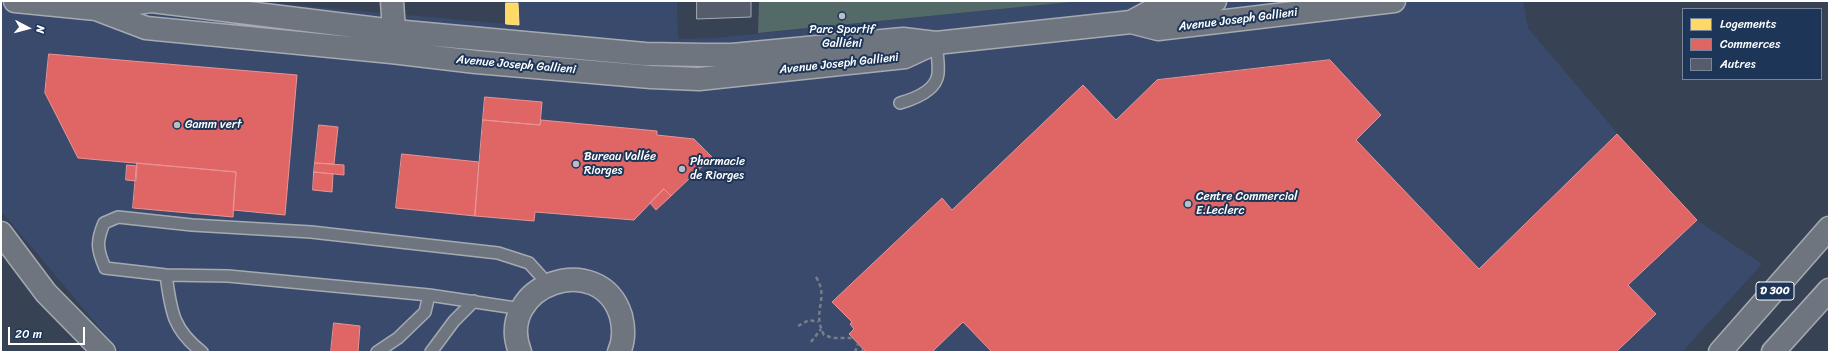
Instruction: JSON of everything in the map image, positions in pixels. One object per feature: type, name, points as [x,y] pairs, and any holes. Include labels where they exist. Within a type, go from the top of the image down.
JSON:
[{"type":"street","name":"Avenue Joseph Gallieni","points":[[15,1],[96,9],[152,1],[223,5],[394,31],[645,54],[732,54],[902,39],[936,42],[1131,22],[1158,29],[1394,1]]},
{"type":"street","points":[[391,52],[394,31],[392,1]]},
{"type":"street","name":"Avenue Joseph Gallieni","points":[[1131,22],[1157,8],[1215,1]]},
{"type":"street","name":"Avenue Joseph Gallieni","points":[[96,9],[146,28],[391,52],[476,62],[651,77],[700,78],[904,57],[936,42]]},
{"type":"street","name":"D 300","points":[[1720,352],[1829,228]]},
{"type":"street","points":[[1,233],[46,293],[104,352]]},
{"type":"street","points":[[520,352],[517,344],[516,326],[522,309],[530,297],[548,284],[556,281],[571,279],[586,282],[599,288],[611,298],[619,311],[623,325],[623,344],[620,352]]},
{"type":"street","points":[[1774,352],[1829,290]]},
{"type":"lane","points":[[900,103],[913,99],[931,88],[938,75],[936,42]]},
{"type":"lane","points":[[522,309],[429,295],[228,276],[166,275],[105,268],[98,253],[98,239],[104,223],[118,217],[192,225],[311,232],[498,253],[529,263],[548,284]]},
{"type":"lane","points":[[166,275],[176,324],[191,343],[202,352]]},
{"type":"lane","points":[[377,352],[398,338],[425,312],[429,295]]},
{"type":"lane","points":[[431,352],[454,322],[474,301]]},
{"type":"path","points":[[816,277],[821,285],[822,298],[818,310],[818,322],[824,335],[833,338],[852,338]]},
{"type":"path","points":[[798,326],[809,320],[818,322]]},
{"type":"path","points":[[811,342],[821,329]]},
{"type":"path","points":[[855,352],[858,344]]},
{"type":"shaded area","points":[[1,1],[248,1],[519,25],[518,1],[677,1],[678,39],[714,38],[1081,1],[1523,1],[1528,28],[1618,134],[1697,220],[1762,264],[1682,352],[120,352],[1,211]]},
{"type":"green space","name":"Parc Sportif Galliéni","points":[[759,1],[1081,1],[758,33]]},
{"type":"building: Logements","points":[[506,3],[518,3],[519,25],[506,24]]},
{"type":"building: Commerces","name":"Gamm vert","points":[[49,54],[297,75],[285,215],[233,210],[236,172],[78,158],[45,93]]},
{"type":"building: Commerces","name":"Centre Commercial E.Leclerc","points":[[1330,60],[1381,115],[1356,140],[1479,269],[1617,134],[1697,220],[1628,285],[1656,314],[1616,352],[992,352],[963,322],[932,352],[866,352],[849,334],[854,329],[850,324],[852,322],[832,302],[942,198],[952,210],[1083,85],[1116,120],[1157,80]]},
{"type":"building: Commerces","points":[[485,97],[542,102],[540,125],[483,120]]},
{"type":"building: Commerces","points":[[483,120],[540,125],[541,120],[657,131],[657,135],[694,139],[712,157],[671,196],[664,189],[634,220],[535,212],[534,221],[475,216]]},
{"type":"building: Commerces","points":[[319,125],[338,127],[334,164],[315,163]]},
{"type":"building: Commerces","points":[[402,154],[479,162],[475,216],[396,208]]},
{"type":"building: Commerces","points":[[137,163],[236,172],[233,217],[133,208]]},
{"type":"building: Commerces","points":[[315,163],[344,165],[344,175],[314,172]]},
{"type":"building: Commerces","points":[[127,165],[137,166],[136,181],[126,180]]},
{"type":"building: Commerces","points":[[314,172],[333,174],[332,192],[313,190]]},
{"type":"building: Commerces","points":[[664,189],[671,196],[656,210],[650,203]]},
{"type":"building: Commerces","points":[[334,323],[360,326],[358,352],[331,352]]},
{"type":"building: Autres","points":[[697,1],[751,1],[751,17],[697,19]]},
{"type":"place","name":"Parc Sportif Galliéni","points":[[842,16]]},
{"type":"place","name":"Gamm vert","points":[[177,125]]},
{"type":"place","name":"Bureau Vallée Riorges","points":[[576,164]]},
{"type":"place","name":"Pharmacie de Riorges","points":[[682,169]]},
{"type":"place","name":"Centre Commercial E.Leclerc","points":[[1188,204]]}]
